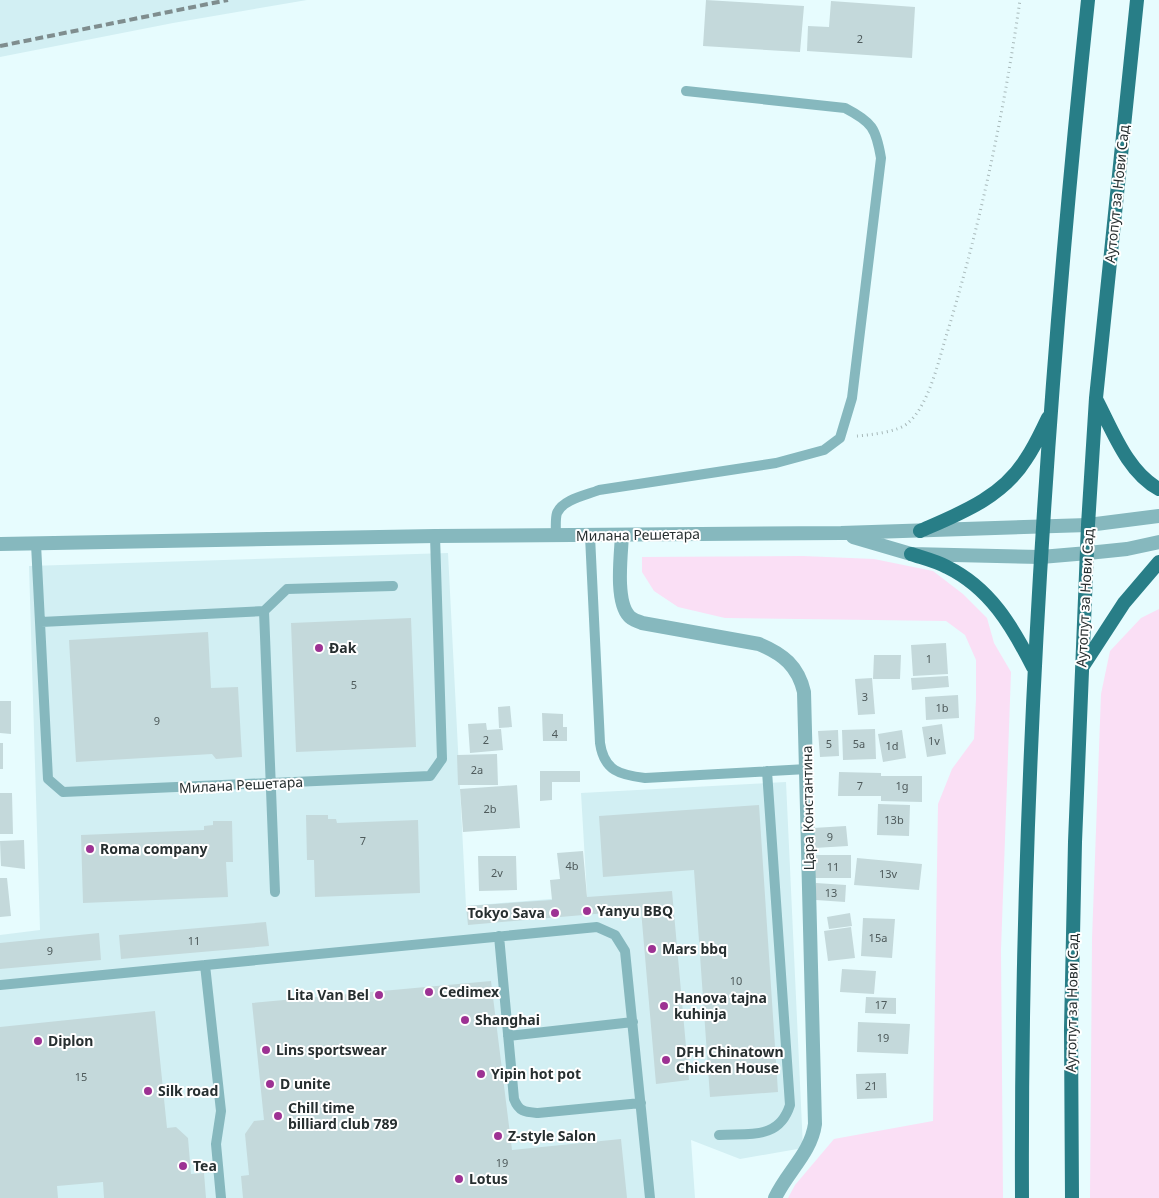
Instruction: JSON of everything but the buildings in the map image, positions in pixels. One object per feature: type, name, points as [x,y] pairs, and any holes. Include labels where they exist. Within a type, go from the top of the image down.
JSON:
[{"type":"main road","points":[[1022,1198],[1022,990],[1033,668],[1070,170],[1088,0]]},
{"type":"main road","name":"Аутопут за Нови Сад","points":[[1072,1198],[1072,993],[1088,525],[1096,398],[1137,0]]},
{"type":"main road","points":[[1096,398],[1127,456],[1144,478],[1159,489]]},
{"type":"main road","points":[[920,532],[976,507],[1003,487],[1026,460],[1051,413]]},
{"type":"main road","points":[[911,554],[947,566],[988,596],[1013,629],[1033,668]]},
{"type":"main road","points":[[1082,669],[1124,603],[1159,562]]},
{"type":"street","name":"Милана Решетара","points":[[0,544],[435,536],[920,532],[1088,525],[1159,516]]},
{"type":"street","name":"Милана Решетара","points":[[841,533],[911,554],[1041,557],[1126,549],[1159,542]]},
{"type":"street","name":"Цара Константина","points":[[622,535],[622,596],[625,610],[630,617],[642,623],[759,644],[776,651],[789,661],[801,681],[804,692],[815,1124],[810,1146],[782,1184],[775,1198]]},
{"type":"lane","points":[[556,536],[557,513],[571,500],[599,490],[776,463],[824,450],[840,438],[852,398],[881,158],[878,139],[867,120],[845,108],[686,91]]},
{"type":"lane","name":"Милана Решетара","points":[[36,544],[48,779],[63,792],[430,776],[442,759],[435,536]]},
{"type":"lane","points":[[590,536],[602,756],[611,769],[626,776],[645,778],[807,769]]},
{"type":"lane","points":[[41,622],[264,611],[287,589],[393,586]]},
{"type":"lane","points":[[264,611],[275,892]]},
{"type":"lane","points":[[719,1135],[764,1133],[775,1128],[786,1119],[790,1105],[767,772]]},
{"type":"lane","points":[[0,985],[597,927],[608,931],[620,941],[625,951],[650,1198]]},
{"type":"lane","points":[[499,936],[514,1099],[517,1107],[524,1112],[641,1103]]},
{"type":"lane","points":[[206,965],[221,1111],[216,1144],[221,1198]]},
{"type":"lane","points":[[508,1036],[632,1022]]},
{"type":"path","points":[[840,438],[878,434],[906,425],[921,408],[939,358],[972,251],[1008,82],[1020,0]]},
{"type":"shaded area","points":[[0,0],[307,0],[173,23],[0,57]]},
{"type":"shaded area","points":[[448,553],[466,906],[587,896],[581,793],[786,782],[803,1148],[740,1159],[691,1140],[695,1198],[0,1198],[0,935],[40,930],[29,566]]},
{"type":"shaded area","points":[[803,556],[874,559],[933,571],[963,594],[987,618],[994,643],[1011,672],[1001,950],[1003,1198],[788,1198],[795,1185],[834,1139],[933,1121],[938,804],[952,769],[974,739],[976,699],[976,660],[965,635],[946,621],[725,618],[678,607],[654,591],[642,572],[642,557]]},
{"type":"shaded area","points":[[1159,609],[1159,1198],[1090,1198],[1092,939],[1101,694],[1110,651],[1141,618]]},
{"type":"railway","points":[[0,46],[228,0]]},
{"type":"place","name":"Đak","points":[[319,648]]},
{"type":"place","name":"Roma company","points":[[90,849]]},
{"type":"place","name":"Yanyu BBQ","points":[[587,911]]},
{"type":"place","name":"Tokyo Sava","points":[[555,913]]},
{"type":"place","name":"Mars bbq","points":[[652,949]]},
{"type":"place","name":"Cedimex","points":[[429,992]]},
{"type":"place","name":"Lita Van Bel","points":[[379,995]]},
{"type":"place","name":"Hanova tajna kuhinja","points":[[664,1006]]},
{"type":"place","name":"Shanghai","points":[[465,1020]]},
{"type":"place","name":"Diplon","points":[[38,1041]]},
{"type":"place","name":"Lins sportswear","points":[[266,1050]]},
{"type":"place","name":"DFH Chinatown Chicken House","points":[[666,1060]]},
{"type":"place","name":"Yipin hot pot","points":[[481,1074]]},
{"type":"place","name":"D unite","points":[[270,1084]]},
{"type":"place","name":"Silk road","points":[[148,1091]]},
{"type":"place","name":"Chill time billiard club 789","points":[[278,1116]]},
{"type":"place","name":"Z-style Salon","points":[[498,1136]]},
{"type":"place","name":"Tea","points":[[183,1166]]},
{"type":"place","name":"Lotus","points":[[459,1179]]}]
